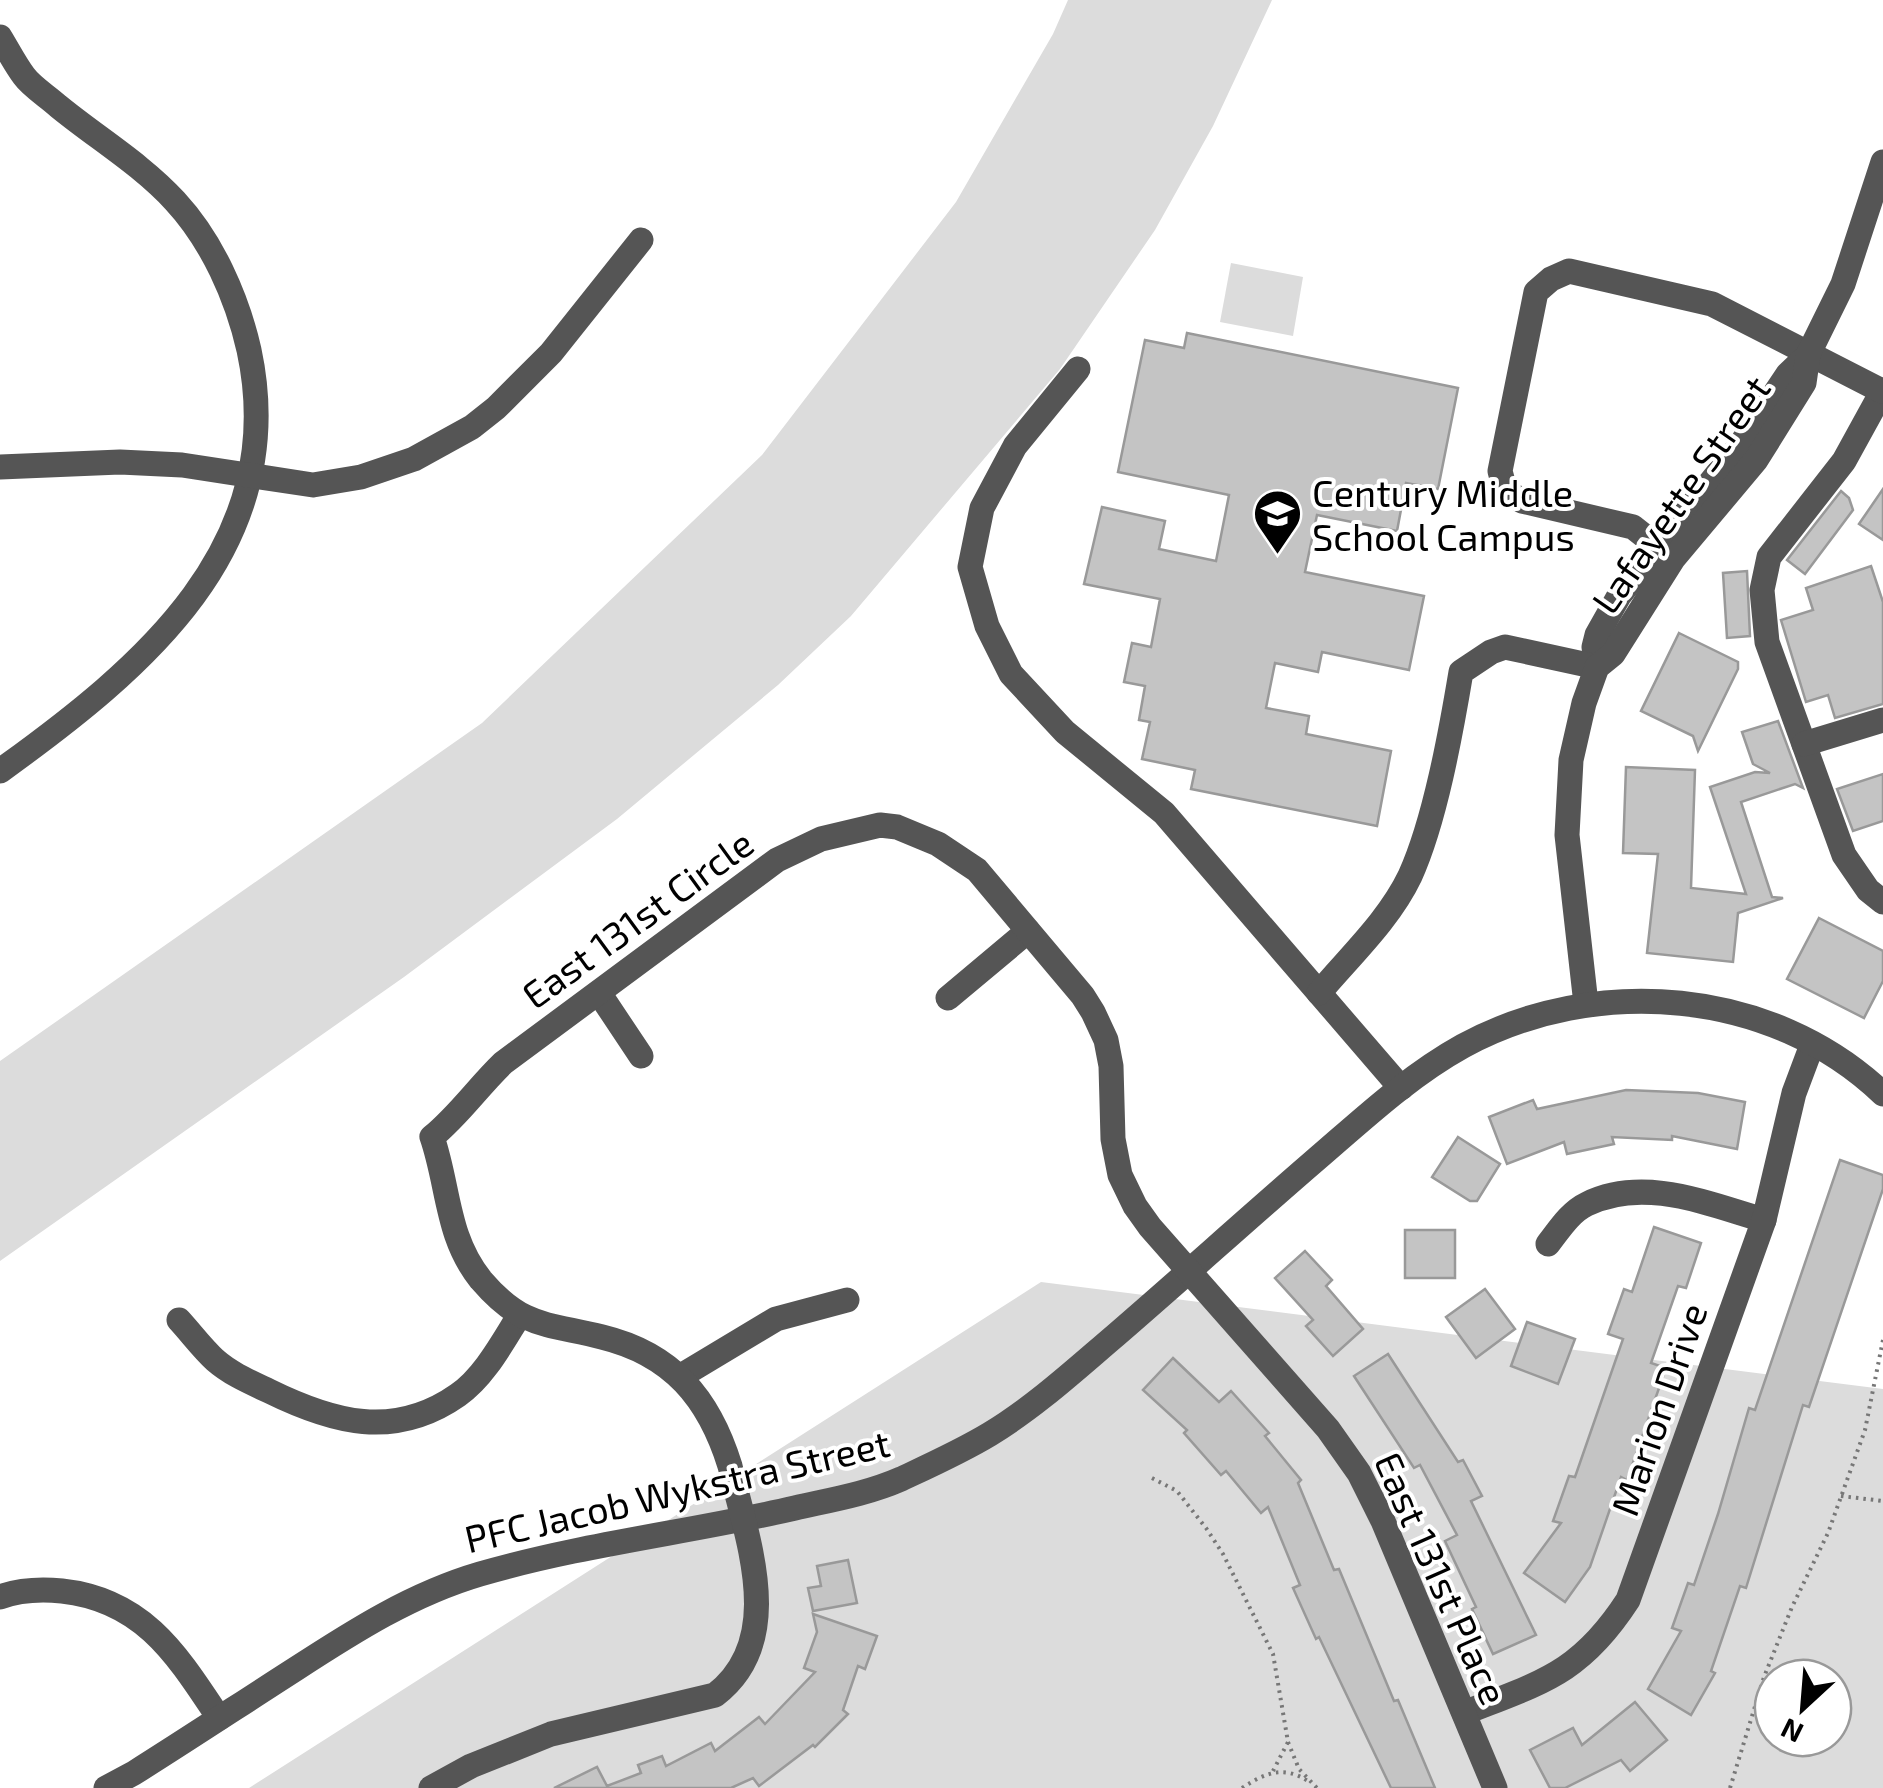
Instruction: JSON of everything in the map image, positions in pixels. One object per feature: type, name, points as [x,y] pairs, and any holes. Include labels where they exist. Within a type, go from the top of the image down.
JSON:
[{"type":"street","points":[[0,37],[25,78],[129,158],[177,203],[219,264],[245,331],[257,390],[251,473],[226,547],[186,609],[136,662],[70,721],[0,771]]},
{"type":"street","name":"Lafayette Street","points":[[1586,1004],[1567,835],[1576,729],[1598,668],[1613,654],[1673,559],[1756,460],[1804,384],[1808,355],[1852,262],[1883,162]]},
{"type":"street","points":[[0,467],[120,462],[182,464],[251,473],[293,484],[334,483],[414,459],[472,427],[496,408],[550,353],[641,240]]},
{"type":"street","points":[[1657,546],[1634,527],[1522,501],[1505,490],[1500,471],[1536,292],[1569,271],[1712,304],[1883,390],[1844,461],[1770,557],[1762,590],[1767,642],[1844,855],[1868,890],[1883,902]]},
{"type":"street","name":"Lafayette Street","points":[[1598,668],[1594,647],[1619,596],[1739,447],[1788,374],[1808,355]]},
{"type":"street","points":[[1078,369],[1015,446],[982,508],[970,567],[987,626],[1011,674],[1065,732],[1164,813],[1401,1088]]},
{"type":"street","points":[[1319,993],[1385,916],[1410,877],[1425,834],[1462,672],[1504,648],[1598,668]]},
{"type":"street","points":[[1804,744],[1883,720]]},
{"type":"street","name":"East 131st Circle","points":[[431,1788],[472,1766],[551,1734],[715,1695],[730,1683],[750,1654],[758,1615],[742,1520],[723,1444],[705,1410],[681,1376],[642,1351],[519,1316],[480,1278],[457,1239],[432,1136],[456,1117],[502,1063],[789,854],[821,839],[880,825],[896,826],[953,852],[990,884],[1093,1012],[1106,1040],[1111,1066],[1112,1139],[1120,1175],[1135,1206],[1190,1272]]},
{"type":"street","points":[[948,998],[1028,931]]},
{"type":"street","points":[[599,994],[641,1056]]},
{"type":"street","name":"PFC Jacob Wykstra Street","points":[[106,1788],[394,1608],[452,1582],[556,1556],[742,1520],[893,1482],[994,1432],[1061,1382],[1401,1088],[1465,1045],[1519,1023],[1586,1004],[1620,1000],[1702,1005],[1760,1020],[1812,1045],[1883,1094]]},
{"type":"street","name":"Marion Drive","points":[[1464,1713],[1573,1664],[1609,1628],[1628,1600],[1764,1220],[1794,1094],[1812,1045]]},
{"type":"street","points":[[1548,1244],[1571,1216],[1587,1204],[1632,1194],[1676,1194],[1764,1220]]},
{"type":"street","name":"East 131st Place","points":[[1190,1272],[1328,1429],[1358,1473],[1383,1520],[1494,1788]]},
{"type":"street","points":[[681,1376],[776,1318],[847,1300]]},
{"type":"street","points":[[179,1320],[214,1359],[232,1372],[328,1417],[381,1423],[406,1418],[459,1394],[498,1349],[519,1316]]},
{"type":"street","points":[[0,1597],[51,1590],[80,1593],[117,1606],[160,1637],[219,1718]]},
{"type":"path","points":[[1730,1788],[1764,1677],[1865,1430],[1883,1340]]},
{"type":"path","points":[[1152,1478],[1177,1491],[1223,1554],[1273,1654],[1288,1742],[1308,1781]]},
{"type":"path","points":[[1841,1496],[1883,1500]]},
{"type":"path","points":[[1273,1771],[1288,1742]]},
{"type":"path","points":[[1242,1788],[1273,1771],[1287,1770],[1317,1788]]},
{"type":"shaded area","points":[[1068,0],[1272,0],[1213,126],[1155,230],[1060,369],[851,616],[778,685],[617,819],[404,977],[0,1261],[0,1061],[482,723],[762,455],[956,202],[1053,34]]},
{"type":"shaded area","points":[[1231,263],[1303,277],[1293,336],[1220,322]]},
{"type":"shaded area","points":[[1041,1282],[1883,1389],[1883,1788],[249,1788]]},
{"type":"building","points":[[1187,333],[1458,388],[1438,489],[1406,483],[1397,531],[1317,515],[1305,572],[1424,596],[1409,670],[1322,652],[1318,672],[1275,663],[1266,708],[1309,716],[1306,734],[1391,751],[1377,826],[1191,789],[1195,770],[1142,759],[1150,722],[1139,720],[1145,686],[1124,682],[1132,643],[1151,647],[1160,599],[1084,584],[1102,507],[1165,521],[1159,549],[1216,561],[1229,495],[1118,472],[1145,340],[1184,348]]},
{"type":"building","points":[[1883,489],[1883,540],[1859,524]]},
{"type":"building","points":[[1841,491],[1849,498],[1853,510],[1805,574],[1787,560]]},
{"type":"building","points":[[1871,566],[1883,602],[1883,704],[1835,718],[1828,695],[1806,702],[1781,620],[1813,610],[1806,588]]},
{"type":"building","points":[[1747,571],[1750,636],[1727,638],[1723,573]]},
{"type":"building","points":[[1679,633],[1738,662],[1698,751],[1693,736],[1641,711]]},
{"type":"building","points":[[1778,721],[1803,788],[1795,784],[1741,802],[1772,897],[1783,898],[1738,913],[1733,962],[1647,953],[1658,854],[1623,853],[1626,767],[1695,770],[1691,888],[1746,894],[1710,787],[1755,772],[1770,773],[1753,764],[1742,732]]},
{"type":"building","points":[[1883,774],[1883,821],[1853,831],[1837,789]]},
{"type":"building","points":[[1819,918],[1883,951],[1883,981],[1864,1018],[1787,979]]},
{"type":"building","points":[[1626,1090],[1698,1093],[1745,1102],[1737,1149],[1672,1136],[1672,1140],[1612,1137],[1614,1144],[1567,1154],[1564,1142],[1507,1164],[1489,1117],[1533,1100],[1537,1109]]},
{"type":"building","points":[[1458,1137],[1500,1164],[1477,1201],[1470,1201],[1432,1177]]},
{"type":"building","points":[[1840,1160],[1883,1175],[1883,1189],[1809,1407],[1803,1405],[1746,1588],[1740,1586],[1711,1671],[1715,1673],[1691,1715],[1648,1689],[1681,1631],[1672,1628],[1688,1583],[1694,1585],[1749,1408],[1755,1410]]},
{"type":"building","points":[[1654,1227],[1701,1243],[1686,1288],[1678,1286],[1651,1363],[1666,1368],[1627,1480],[1621,1477],[1590,1567],[1565,1602],[1524,1573],[1561,1523],[1553,1521],[1569,1476],[1575,1477],[1623,1339],[1608,1334],[1624,1289],[1632,1292]]},
{"type":"building","points":[[1405,1230],[1455,1230],[1455,1278],[1405,1278]]},
{"type":"building","points":[[1305,1251],[1332,1280],[1326,1286],[1363,1329],[1333,1356],[1306,1326],[1313,1320],[1275,1278]]},
{"type":"building","points":[[1485,1289],[1515,1329],[1476,1358],[1446,1317]]},
{"type":"building","points":[[1527,1322],[1575,1339],[1558,1384],[1511,1366]]},
{"type":"building","points":[[1388,1354],[1458,1462],[1463,1460],[1482,1496],[1471,1501],[1536,1635],[1493,1654],[1445,1541],[1457,1535],[1420,1465],[1414,1468],[1354,1376]]},
{"type":"building","points":[[1173,1358],[1219,1402],[1231,1391],[1269,1433],[1265,1436],[1301,1480],[1298,1483],[1334,1570],[1339,1569],[1435,1788],[1391,1788],[1293,1588],[1300,1585],[1268,1507],[1261,1513],[1226,1471],[1221,1475],[1184,1433],[1187,1430],[1143,1390]]},
{"type":"building","points":[[848,1560],[857,1603],[813,1611],[808,1588],[821,1586],[817,1566]]},
{"type":"building","points":[[813,1614],[877,1636],[865,1669],[858,1666],[843,1710],[848,1714],[815,1747],[759,1786],[753,1778],[731,1788],[554,1788],[597,1767],[607,1786],[641,1773],[638,1765],[662,1756],[666,1766],[711,1743],[715,1751],[759,1717],[765,1724],[815,1672],[804,1668],[817,1632]]},
{"type":"building","points":[[1635,1702],[1667,1740],[1630,1771],[1621,1760],[1565,1788],[1550,1788],[1530,1750],[1573,1728],[1582,1745]]},
{"type":"place","name":"Century Middle School Campus","points":[[1277,556]]}]
